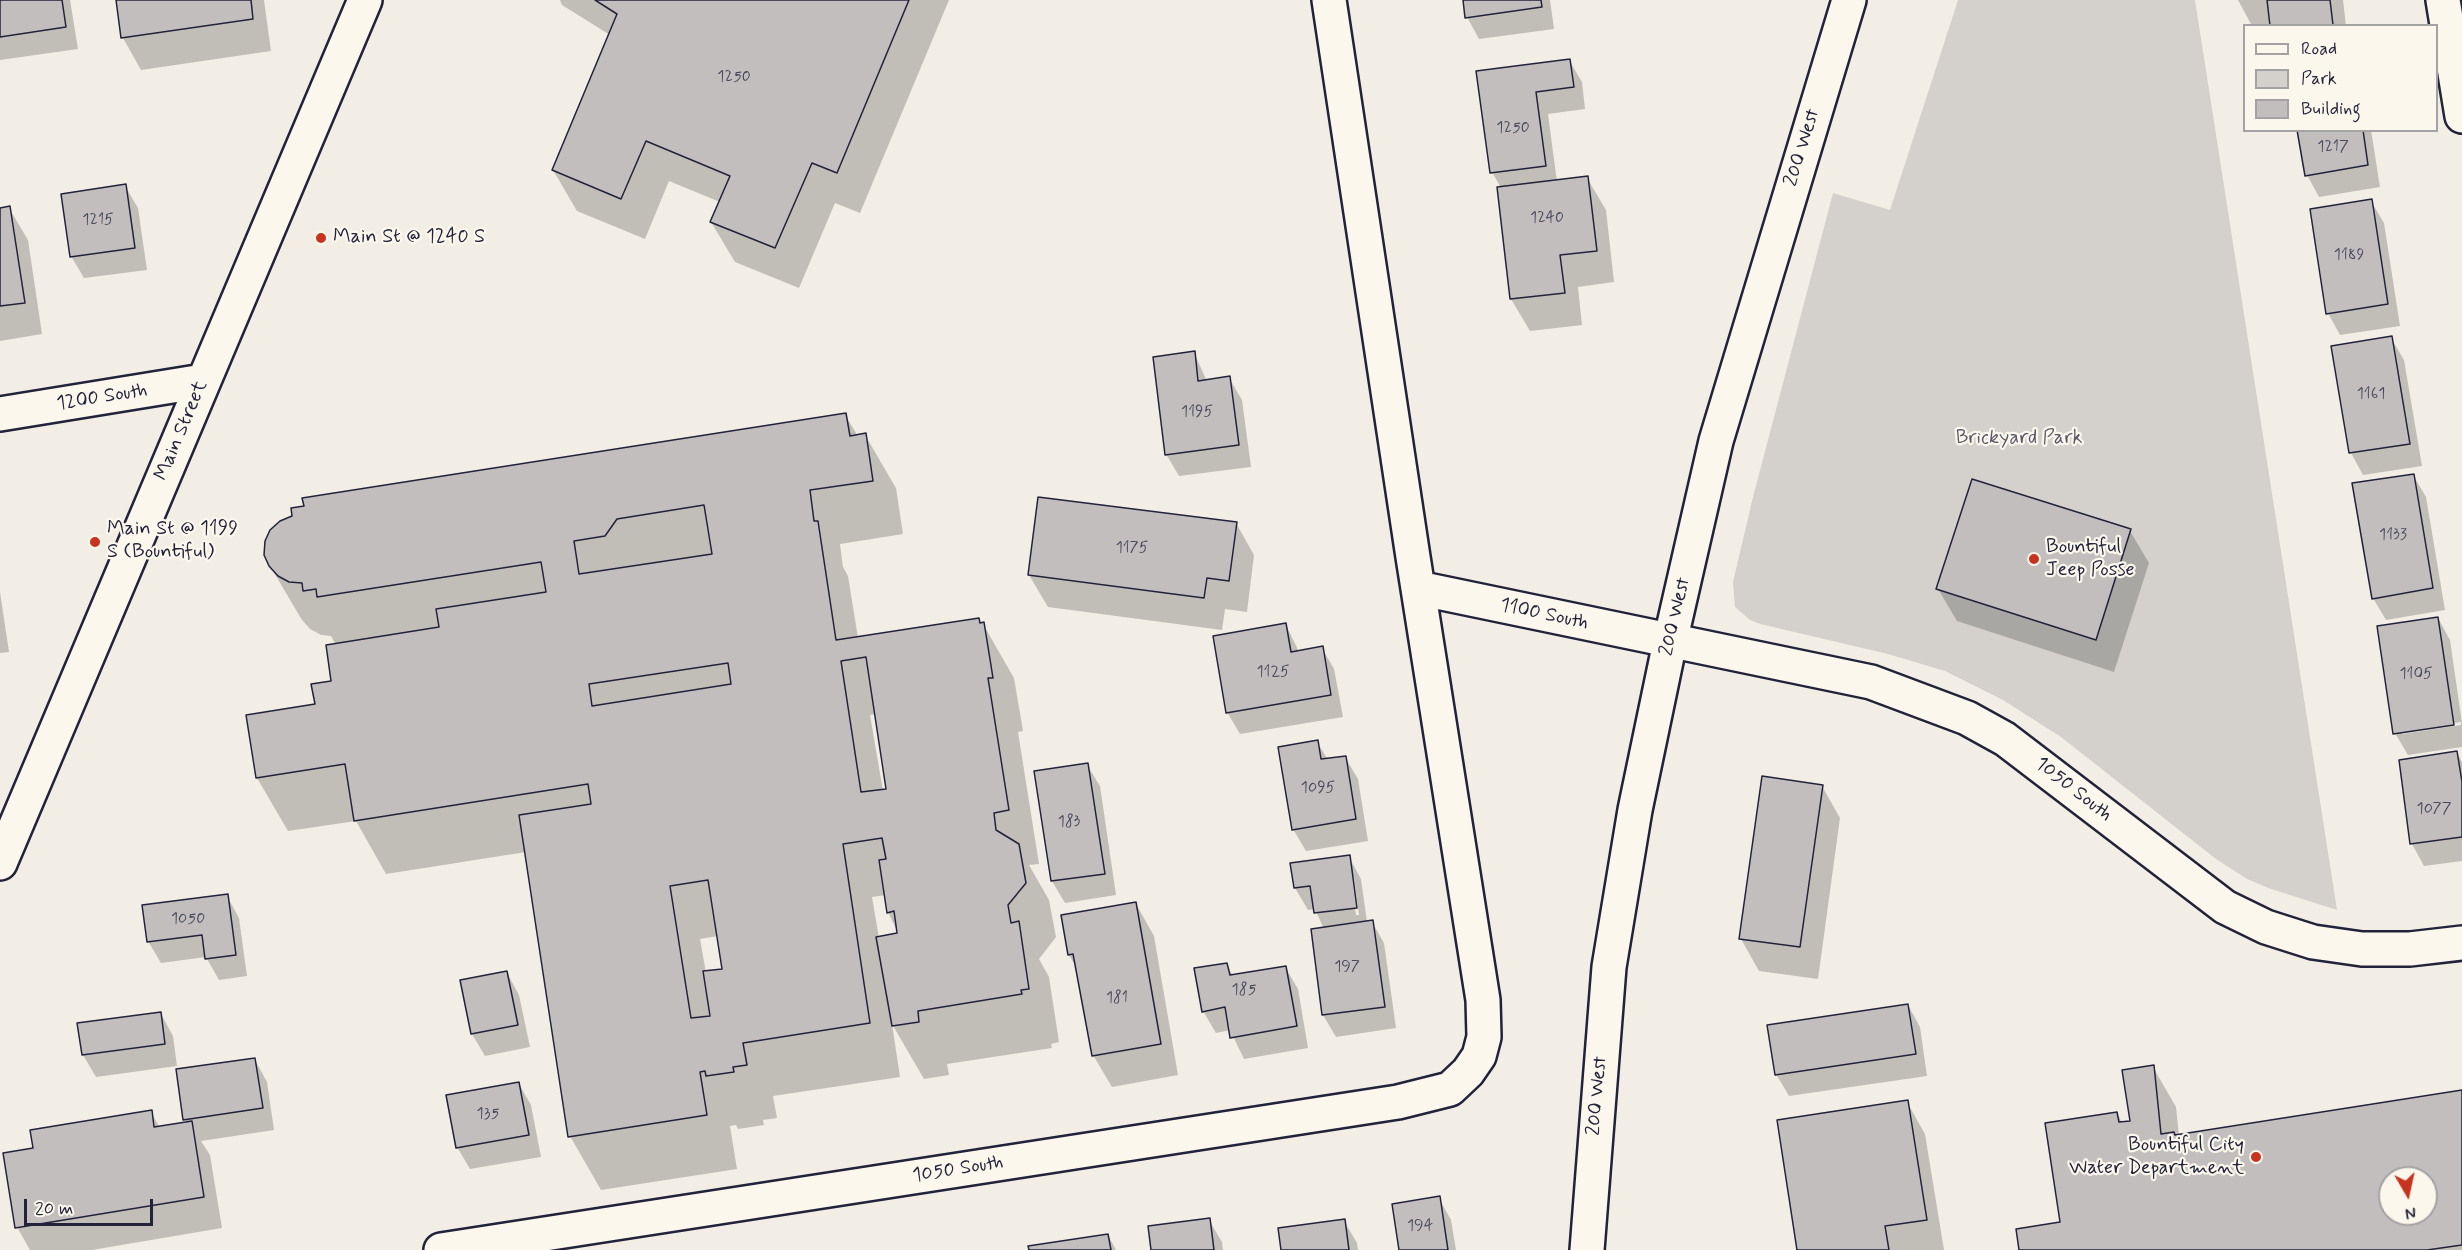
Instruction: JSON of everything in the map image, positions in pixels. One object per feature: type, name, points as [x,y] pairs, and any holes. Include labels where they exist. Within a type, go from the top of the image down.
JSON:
[{"type":"street","name":"Main Street","points":[[0,863],[365,0]]},
{"type":"street","points":[[1329,0],[1418,588]]},
{"type":"street","name":"200 West","points":[[1587,1250],[1609,967],[1635,810],[1670,642],[1716,441],[1849,0]]},
{"type":"street","points":[[2443,0],[2462,116]]},
{"type":"street","name":"1200 South","points":[[0,414],[203,381]]},
{"type":"street","name":"1100 South","points":[[1418,588],[1670,642]]},
{"type":"street","name":"1050 South","points":[[441,1250],[1398,1102],[1450,1089],[1468,1072],[1479,1056],[1484,1037],[1484,1000],[1418,588]]},
{"type":"street","name":"1050 South","points":[[1670,642],[1871,682],[1967,718],[2005,739],[2044,766],[2225,907],[2266,927],[2313,942],[2362,949],[2410,949],[2462,943]]},
{"type":"green space","name":"Brickyard Park","points":[[1958,0],[2195,0],[2337,910],[2247,879],[2216,859],[2061,737],[2003,700],[1945,671],[1888,654],[1760,624],[1750,620],[1735,607],[1733,582],[1753,497],[1833,193],[1890,210]]},
{"type":"building","points":[[0,0],[62,0],[66,27],[0,37]]},
{"type":"building","points":[[116,0],[251,0],[253,19],[121,38]]},
{"type":"building","points":[[595,0],[909,0],[837,173],[812,163],[775,248],[710,222],[730,176],[646,141],[621,199],[552,170],[617,14]]},
{"type":"building","points":[[1463,0],[1541,0],[1542,7],[1465,18]]},
{"type":"building","points":[[2267,0],[2330,0],[2333,24],[2270,24]]},
{"type":"building","points":[[1570,59],[1574,87],[1536,92],[1546,166],[1490,173],[1476,71]]},
{"type":"building","points":[[2297,132],[2363,132],[2368,165],[2305,176]]},
{"type":"building","points":[[1588,176],[1597,251],[1560,255],[1565,293],[1510,299],[1497,187]]},
{"type":"building","points":[[126,184],[135,248],[70,257],[61,194]]},
{"type":"building","points":[[2372,199],[2388,304],[2326,314],[2310,209]]},
{"type":"building","points":[[10,206],[25,303],[0,306],[0,208]]},
{"type":"building","points":[[2392,336],[2410,444],[2349,453],[2331,346]]},
{"type":"building","points":[[1195,351],[1198,381],[1230,376],[1239,445],[1165,455],[1153,357]]},
{"type":"building","points":[[846,413],[850,436],[866,433],[873,481],[810,490],[814,521],[818,521],[836,640],[979,618],[980,623],[984,622],[993,678],[988,678],[1009,810],[994,813],[996,830],[1019,844],[1026,883],[1008,905],[1011,923],[1019,921],[1029,989],[1021,990],[1022,994],[918,1011],[919,1022],[892,1026],[876,937],[897,933],[894,911],[887,913],[879,860],[886,859],[882,838],[843,844],[870,1023],[743,1043],[747,1065],[733,1067],[734,1072],[706,1076],[705,1071],[700,1072],[707,1115],[568,1137],[519,815],[591,804],[588,784],[354,821],[345,764],[256,778],[246,715],[315,704],[311,684],[331,681],[326,645],[439,627],[436,609],[546,592],[541,562],[317,597],[316,589],[303,591],[302,583],[289,582],[278,576],[269,566],[264,555],[265,541],[270,530],[280,521],[292,516],[291,508],[304,506],[302,498]],"holes":[[[704,505],[712,554],[579,574],[574,541],[605,536],[617,519]],[[866,657],[886,789],[861,792],[841,661]],[[728,663],[731,684],[592,706],[589,684]],[[708,880],[722,969],[703,971],[710,1016],[691,1018],[670,886]]]},
{"type":"building","points":[[2414,474],[2433,588],[2372,599],[2352,483]]},
{"type":"building","name":"Bountiful Jeep Posse","points":[[1972,479],[2131,529],[2096,640],[1936,589]]},
{"type":"building","points":[[1038,497],[1237,522],[1229,581],[1207,578],[1204,598],[1028,575]]},
{"type":"building","points":[[2438,617],[2454,725],[2393,734],[2377,626]]},
{"type":"building","points":[[1286,623],[1291,652],[1323,646],[1331,695],[1226,713],[1213,636]]},
{"type":"building","points":[[1318,740],[1321,759],[1346,756],[1356,819],[1292,830],[1278,747]]},
{"type":"building","points":[[2457,751],[2462,782],[2462,837],[2410,844],[2399,760]]},
{"type":"building","points":[[1088,763],[1105,874],[1051,881],[1034,771]]},
{"type":"building","points":[[1762,776],[1823,785],[1800,947],[1739,939]]},
{"type":"building","points":[[1350,855],[1357,908],[1314,913],[1310,886],[1294,888],[1290,863]]},
{"type":"building","points":[[228,894],[236,955],[205,959],[202,935],[147,942],[142,905]]},
{"type":"building","points":[[1136,902],[1161,1044],[1092,1056],[1073,954],[1068,955],[1061,915]]},
{"type":"building","points":[[1373,920],[1385,1007],[1322,1015],[1311,929]]},
{"type":"building","points":[[1227,963],[1230,975],[1286,966],[1297,1026],[1230,1038],[1225,1007],[1202,1012],[1194,968]]},
{"type":"building","points":[[507,971],[518,1025],[471,1034],[460,980]]},
{"type":"building","points":[[1908,1004],[1916,1054],[1775,1075],[1767,1025]]},
{"type":"building","points":[[161,1012],[165,1044],[82,1055],[77,1023]]},
{"type":"building","points":[[255,1058],[263,1108],[183,1120],[176,1069]]},
{"type":"building","name":"Bountiful City Water Department","points":[[2154,1065],[2161,1134],[2174,1132],[2175,1135],[2462,1090],[2462,1245],[2427,1250],[2019,1250],[2016,1229],[2060,1222],[2045,1123],[2117,1112],[2119,1122],[2130,1121],[2122,1070]]},
{"type":"building","points":[[519,1082],[529,1135],[456,1148],[446,1095]]},
{"type":"building","points":[[1908,1100],[1927,1220],[1885,1226],[1889,1250],[1797,1250],[1777,1120]]},
{"type":"building","points":[[152,1110],[154,1127],[192,1121],[204,1197],[15,1228],[3,1153],[33,1148],[30,1130]]},
{"type":"building","points":[[1440,1196],[1448,1250],[1399,1250],[1392,1204]]},
{"type":"building","points":[[1210,1218],[1214,1250],[1151,1250],[1148,1226]]},
{"type":"building","points":[[1345,1219],[1349,1250],[1281,1250],[1278,1228]]},
{"type":"building","points":[[1108,1234],[1111,1250],[1029,1250],[1028,1246]]},
{"type":"place","name":"Main St @ 1240 S","points":[[321,238]]},
{"type":"place","name":"Main St @ 1199 S (Bountiful)","points":[[95,542]]},
{"type":"place","name":"Bountiful Jeep Posse","points":[[2034,559]]},
{"type":"place","name":"Bountiful City Water Department","points":[[2256,1157]]}]
